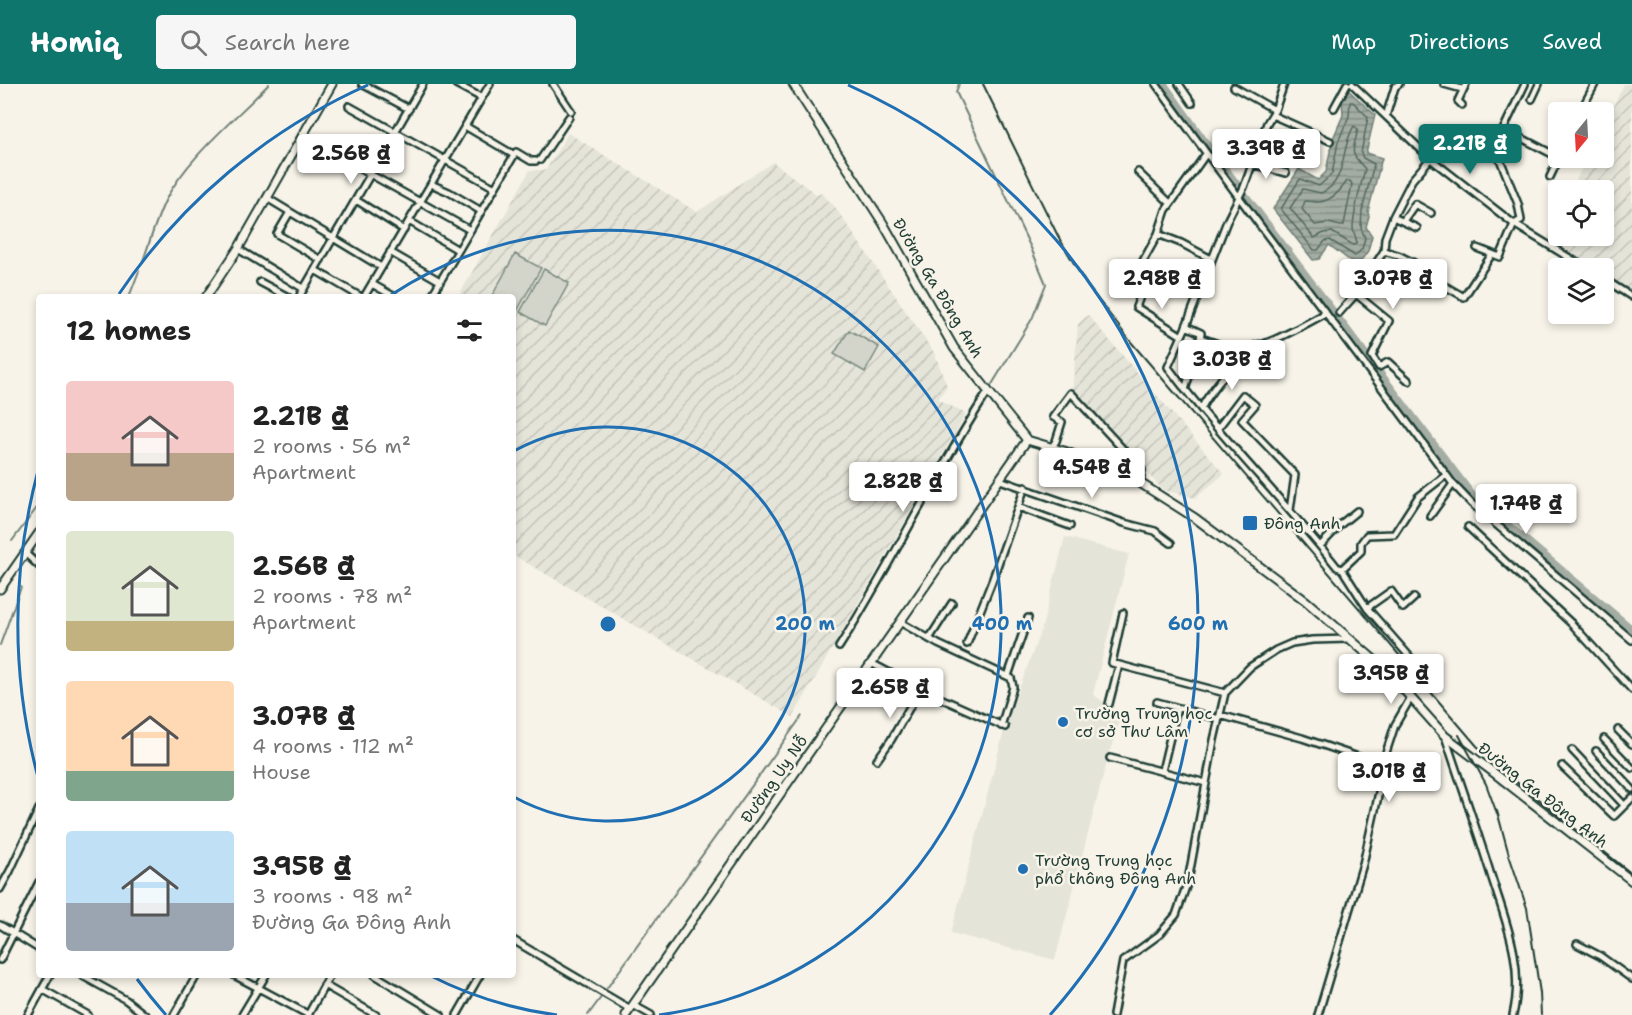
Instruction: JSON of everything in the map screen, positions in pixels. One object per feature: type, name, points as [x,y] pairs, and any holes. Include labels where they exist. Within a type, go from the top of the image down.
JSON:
[{"type":"street","points":[[209,294],[238,249],[332,84]]},
{"type":"street","points":[[363,84],[409,110]]},
{"type":"street","points":[[301,294],[423,84]]},
{"type":"street","points":[[456,84],[482,98]]},
{"type":"street","points":[[365,294],[490,84]]},
{"type":"street","points":[[433,294],[516,152],[531,161],[538,161],[570,114],[554,84]]},
{"type":"street","name":"Đường Ga Đông Anh","points":[[793,84],[883,223],[954,348],[1027,440],[1129,476],[1195,518],[1286,585],[1387,671],[1445,736],[1632,881]]},
{"type":"street","points":[[1156,84],[1453,484],[1480,511],[1632,640]]},
{"type":"street","points":[[1179,84],[1192,103]]},
{"type":"street","points":[[1284,84],[1259,143],[1244,188],[1238,197],[1168,367],[1201,409],[1337,567],[1342,569],[1367,608],[1431,681]]},
{"type":"street","points":[[1334,108],[1347,84]]},
{"type":"street","points":[[1352,84],[1430,159],[1514,224],[1570,258]]},
{"type":"street","points":[[1386,116],[1395,87],[1399,84]]},
{"type":"street","points":[[1444,84],[1464,86],[1458,97],[1462,105]]},
{"type":"street","points":[[1477,248],[1500,257],[1514,224],[1521,220],[1518,204],[1495,147],[1525,84]]},
{"type":"street","points":[[1532,99],[1539,84]]},
{"type":"street","points":[[1585,102],[1595,84]]},
{"type":"street","points":[[1234,87],[1273,112],[1330,141]]},
{"type":"street","points":[[349,106],[495,188]]},
{"type":"street","points":[[465,126],[514,155]]},
{"type":"street","points":[[1504,129],[1548,151]]},
{"type":"street","points":[[1233,135],[1259,143]]},
{"type":"street","points":[[302,136],[470,230]]},
{"type":"street","points":[[1143,261],[1158,234],[1170,203],[1206,154]]},
{"type":"street","points":[[1339,313],[1356,294],[1384,251],[1385,238],[1393,217],[1412,180],[1430,159]]},
{"type":"street","points":[[1252,164],[1286,173]]},
{"type":"street","points":[[1550,177],[1554,168]]},
{"type":"street","points":[[1138,172],[1170,203]]},
{"type":"street","points":[[431,184],[481,211]]},
{"type":"street","points":[[267,198],[381,267]]},
{"type":"street","points":[[356,200],[404,230]]},
{"type":"street","points":[[1403,221],[1414,204],[1431,213]]},
{"type":"street","points":[[290,212],[277,234],[321,260]]},
{"type":"street","points":[[1393,217],[1417,228]]},
{"type":"street","points":[[409,221],[458,250]]},
{"type":"street","points":[[1158,234],[1212,259]]},
{"type":"street","points":[[238,249],[304,289]]},
{"type":"street","points":[[1384,251],[1414,263],[1424,274],[1464,297],[1492,254]]},
{"type":"street","points":[[390,252],[440,282]]},
{"type":"street","points":[[315,270],[358,294]]},
{"type":"street","points":[[260,282],[282,294]]},
{"type":"street","points":[[372,284],[390,294]]},
{"type":"street","points":[[1145,284],[1136,308],[1182,336]]},
{"type":"street","points":[[1614,285],[1632,297]]},
{"type":"street","points":[[1356,294],[1389,321],[1372,356],[1379,367],[1388,362],[1409,381]]},
{"type":"street","points":[[1201,409],[1205,400],[1236,362],[1254,346],[1292,331],[1326,313]]},
{"type":"street","points":[[1185,390],[1201,333],[1186,326]]},
{"type":"street","points":[[1200,339],[1218,344]]},
{"type":"street","points":[[839,647],[988,392]]},
{"type":"street","points":[[1052,447],[1062,423],[1053,417],[1071,393],[1142,470],[1140,483]]},
{"type":"street","points":[[1218,428],[1244,395],[1255,405],[1242,420],[1296,475],[1290,510]]},
{"type":"street","name":"Đường Uy Nỗ","points":[[629,1010],[1027,440]]},
{"type":"street","points":[[1342,569],[1361,551],[1361,543],[1367,536],[1394,534],[1418,497],[1446,475]]},
{"type":"street","points":[[1000,480],[1124,524],[1155,531],[1171,543]]},
{"type":"street","points":[[1430,516],[1453,484]]},
{"type":"street","points":[[967,644],[992,582],[1025,487]]},
{"type":"street","points":[[1018,507],[1070,526]]},
{"type":"street","points":[[1320,546],[1357,511]]},
{"type":"street","points":[[1468,527],[1572,624],[1632,690]]},
{"type":"street","points":[[0,589],[36,537]]},
{"type":"street","points":[[25,553],[36,563]]},
{"type":"street","points":[[1367,608],[1391,591],[1403,608],[1414,598]]},
{"type":"street","points":[[929,639],[952,603]]},
{"type":"street","points":[[1123,613],[1112,663],[1225,693]]},
{"type":"street","points":[[1008,676],[1028,618]]},
{"type":"street","points":[[872,663],[920,689],[1003,727],[1013,687],[1011,678],[929,639],[900,622]]},
{"type":"street","points":[[1113,1015],[1124,961],[1159,935],[1176,915],[1188,881],[1225,693],[1250,667],[1276,650],[1312,640],[1349,639]]},
{"type":"street","points":[[1109,704],[1119,665]]},
{"type":"street","points":[[877,760],[920,689]]},
{"type":"street","points":[[1318,1015],[1363,864],[1383,774],[1382,765],[1395,725],[1410,699]]},
{"type":"street","points":[[1157,702],[1270,728],[1382,765]]},
{"type":"street","points":[[1161,771],[1177,708]]},
{"type":"street","points":[[1618,730],[1632,744]]},
{"type":"street","points":[[1445,736],[1515,956],[1518,994],[1513,1015]]},
{"type":"street","points":[[1604,739],[1632,768]]},
{"type":"street","points":[[1572,750],[1625,806]]},
{"type":"street","points":[[1596,751],[1632,789]]},
{"type":"street","points":[[1110,759],[1206,783]]},
{"type":"street","points":[[1562,766],[1614,816],[1632,798]]},
{"type":"street","points":[[0,889],[36,815]]},
{"type":"street","points":[[0,960],[36,888]]},
{"type":"street","points":[[0,925],[36,947]]},
{"type":"street","points":[[516,942],[629,1010],[651,1015]]},
{"type":"street","points":[[1577,944],[1600,956],[1632,979]]},
{"type":"street","points":[[28,1015],[48,978]]},
{"type":"street","points":[[86,978],[126,1000],[146,1015]]},
{"type":"street","points":[[174,1015],[195,978]]},
{"type":"street","points":[[239,978],[308,1015],[328,978]]},
{"type":"street","points":[[242,1015],[264,978]]},
{"type":"street","points":[[380,978],[441,1015]]},
{"type":"street","points":[[456,1015],[478,978]]},
{"type":"street","points":[[324,985],[376,1015]]},
{"type":"street","points":[[42,988],[88,1015]]},
{"type":"street","points":[[130,1015],[134,1008]]},
{"type":"shaded area","points":[[1624,84],[1632,84],[1632,292],[1614,280],[1614,258],[1579,258],[1561,246],[1614,246],[1614,180],[1576,180],[1582,168],[1614,168],[1614,104]]},
{"type":"shaded area","points":[[568,133],[697,212],[773,162],[817,195],[821,193],[835,207],[935,354],[947,386],[938,399],[966,414],[793,717],[516,557],[516,294],[460,294],[530,170],[546,170]]},
{"type":"shaded area","points":[[515,254],[541,268],[517,311],[516,294],[493,294]]},
{"type":"shaded area","points":[[544,269],[569,283],[545,326],[520,312]]},
{"type":"shaded area","points":[[1088,315],[1224,474],[1195,498],[1163,490],[1072,394],[1078,324]]},
{"type":"shaded area","points":[[849,330],[879,347],[865,372],[834,354]]},
{"type":"shaded area","points":[[1065,537],[1129,554],[1093,694],[1121,716],[1055,960],[951,933],[1005,727],[1042,627]]},
{"type":"water","points":[[1347,89],[1375,115],[1366,153],[1382,158],[1366,227],[1372,236],[1368,251],[1357,266],[1329,245],[1319,259],[1313,260],[1273,209],[1299,169],[1318,180],[1326,172],[1332,141],[1343,115],[1342,99]]},
{"type":"waterway","points":[[143,261],[162,208],[174,185],[198,154],[269,84]]},
{"type":"waterway","points":[[959,84],[956,92],[1046,284],[1032,319],[991,386]]},
{"type":"waterway","points":[[1161,84],[1206,147],[1471,497],[1632,632]]},
{"type":"waterway","points":[[130,294],[139,271]]},
{"type":"waterway","points":[[12,541],[36,509]]},
{"type":"waterway","points":[[0,645],[21,587]]},
{"type":"waterway","points":[[607,988],[802,716]]},
{"type":"waterway","points":[[588,1015],[602,996]]},
{"type":"railway","points":[[983,84],[1058,236],[1086,284],[1131,342],[1477,746],[1509,776],[1632,874]]},
{"type":"railway","points":[[1459,735],[1486,784],[1499,819]]},
{"type":"railway","points":[[1497,811],[1527,908],[1540,993],[1541,1015]]},
{"type":"place","name":"Đông Anh","points":[[1250,523]]},
{"type":"place","name":"Trường Trung học cơ sở Thư Lâm","points":[[1063,722]]},
{"type":"place","name":"Trường Trung học phổ thông Đông Anh","points":[[1023,869]]}]
